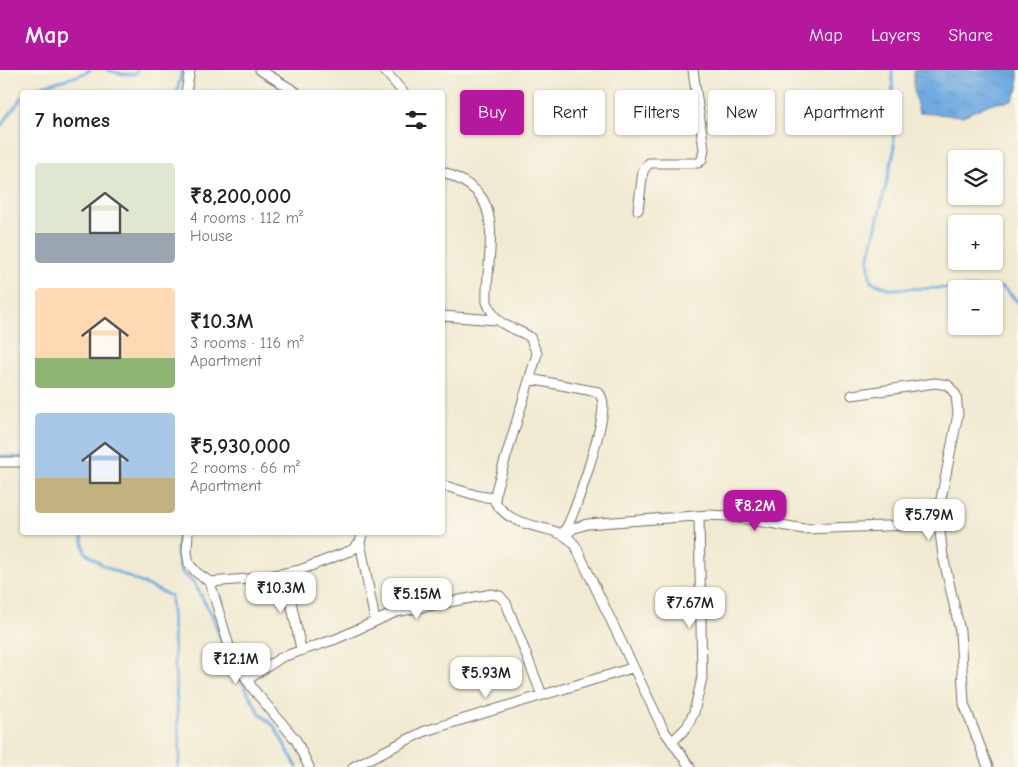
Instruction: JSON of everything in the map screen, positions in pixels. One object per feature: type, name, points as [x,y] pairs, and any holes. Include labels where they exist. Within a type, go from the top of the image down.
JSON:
[{"type":"street","points":[[186,90],[190,70]]},
{"type":"street","points":[[260,70],[293,90]]},
{"type":"street","points":[[384,70],[401,90]]},
{"type":"street","points":[[638,210],[643,171],[648,163],[698,163],[702,160],[704,149],[692,70]]},
{"type":"street","points":[[445,173],[471,187],[479,194],[488,210],[491,228],[487,302],[496,320]]},
{"type":"street","points":[[445,316],[496,320],[534,341],[537,354],[494,498],[500,509],[513,520],[564,535],[575,545],[632,668],[672,742],[690,767]]},
{"type":"street","points":[[530,379],[598,392],[603,404],[586,472],[564,535]]},
{"type":"street","points":[[852,395],[935,383],[948,385],[956,395],[958,414],[940,504],[939,524],[943,556],[960,631],[964,704],[988,767]]},
{"type":"street","points":[[0,462],[20,462]]},
{"type":"street","points":[[445,486],[479,496],[494,498]]},
{"type":"street","points":[[564,535],[572,529],[587,524],[699,516],[729,516],[804,529],[939,524]]},
{"type":"street","points":[[672,742],[687,727],[694,712],[702,678],[699,516]]},
{"type":"street","points":[[188,535],[187,552],[189,564],[197,573],[210,582],[229,646],[247,680],[296,740],[309,767]]},
{"type":"street","points":[[362,535],[360,542],[375,621]]},
{"type":"street","points":[[210,582],[285,574],[336,557],[352,550],[360,542]]},
{"type":"street","points":[[285,574],[301,649]]},
{"type":"street","points":[[247,680],[282,657],[301,649],[336,639],[396,612],[497,594],[506,603],[542,695]]},
{"type":"street","points":[[354,767],[425,731],[632,668]]},
{"type":"water","points":[[914,70],[1018,70],[1018,89],[1012,101],[990,104],[963,116],[919,113],[914,92]]},
{"type":"waterway","points":[[34,90],[75,77],[90,70]]},
{"type":"waterway","points":[[107,70],[123,74],[135,74],[137,70]]},
{"type":"waterway","points":[[177,90],[182,70]]},
{"type":"waterway","points":[[892,70],[894,151],[868,260],[871,282],[891,289],[1003,287],[1018,302]]},
{"type":"waterway","points":[[0,127],[20,100]]},
{"type":"waterway","points":[[0,456],[20,457]]},
{"type":"waterway","points":[[82,535],[85,552],[102,565],[171,596],[180,757],[178,767]]},
{"type":"waterway","points":[[179,535],[177,552],[181,571],[194,583],[214,619],[224,650],[260,714],[274,726],[297,767]]}]
